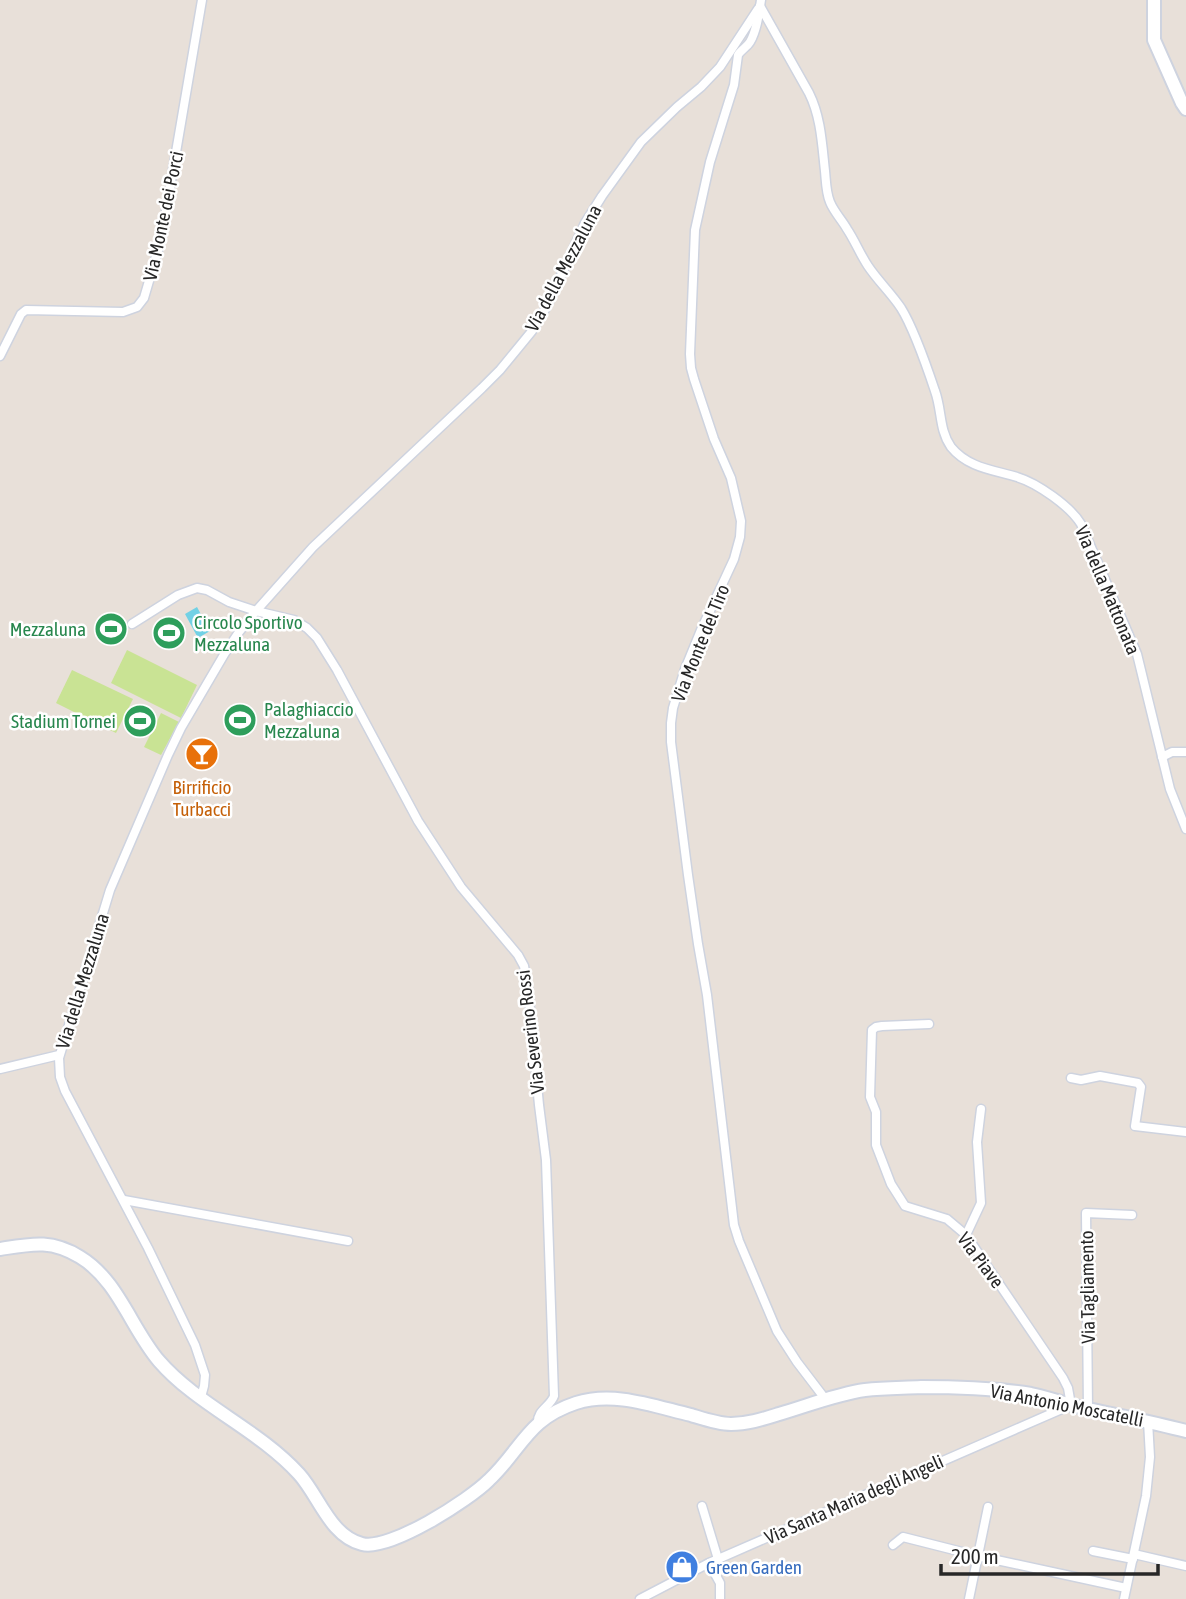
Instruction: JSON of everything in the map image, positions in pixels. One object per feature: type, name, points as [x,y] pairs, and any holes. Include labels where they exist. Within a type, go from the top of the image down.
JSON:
[{"type":"street","name":"Via Monte dei Porci","points":[[0,356],[21,314],[26,310],[123,312],[133,309],[143,300],[161,240],[202,0]]},
{"type":"street","points":[[1154,0],[1154,40],[1186,109]]},
{"type":"street","name":"Via della Mezzaluna","points":[[201,1397],[205,1379],[203,1364],[124,1200],[65,1091],[60,1074],[59,1055],[110,890],[181,728],[239,632],[313,547],[482,388],[521,345],[547,306],[581,232],[602,196],[646,136],[720,66],[760,3]]},
{"type":"street","name":"Via della Mattonata","points":[[760,3],[815,106],[830,202],[869,267],[895,299],[906,318],[936,392],[945,437],[953,449],[965,459],[983,468],[1028,481],[1077,518],[1137,654],[1170,789],[1186,830]]},
{"type":"street","name":"Via Monte del Tiro","points":[[760,3],[752,38],[738,55],[734,85],[709,169],[695,230],[690,354],[697,387],[735,493],[741,520],[740,537],[730,568],[685,669],[673,708],[670,732],[690,889],[708,995],[734,1225],[777,1331],[826,1400]]},
{"type":"street","points":[[132,624],[178,595],[194,589],[208,590],[229,602],[256,611]]},
{"type":"street","name":"Via Severino Rossi","points":[[256,611],[294,620],[317,638],[425,832],[461,887],[523,964],[529,993],[537,1092],[547,1168],[552,1319],[554,1396],[540,1413],[538,1423]]},
{"type":"street","points":[[1162,757],[1172,752],[1186,752]]},
{"type":"street","name":"Via Piave","points":[[929,1024],[882,1026],[872,1030],[870,1097],[876,1112],[876,1145],[891,1184],[905,1206],[947,1219],[966,1235],[1061,1375],[1068,1388],[1071,1405]]},
{"type":"street","points":[[0,1069],[59,1055]]},
{"type":"street","points":[[1072,1078],[1081,1080],[1100,1076],[1138,1083],[1141,1087],[1135,1126],[1186,1132]]},
{"type":"street","points":[[966,1235],[981,1203],[977,1142],[981,1108]]},
{"type":"street","points":[[124,1200],[348,1241]]},
{"type":"street","name":"Via Tagliamento","points":[[1088,1408],[1086,1213],[1132,1216]]},
{"type":"street","name":"Via Antonio Moscatelli","points":[[0,1249],[47,1244],[67,1250],[87,1261],[107,1282],[159,1360],[201,1397],[256,1435],[288,1462],[307,1483],[327,1515],[341,1531],[355,1542],[371,1545],[398,1538],[472,1495],[498,1471],[538,1423],[561,1409],[595,1399],[636,1401],[729,1424],[755,1421],[855,1392],[966,1387],[1020,1392],[1186,1431]]},
{"type":"street","name":"Via Santa Maria degli Angeli","points":[[640,1599],[709,1563],[1071,1405]]},
{"type":"street","points":[[1124,1599],[1146,1496],[1150,1457],[1148,1421]]},
{"type":"street","points":[[702,1506],[718,1559]]},
{"type":"street","points":[[969,1599],[988,1507]]},
{"type":"street","points":[[893,1545],[903,1536],[978,1556],[1126,1588]]},
{"type":"street","points":[[1093,1551],[1186,1566]]},
{"type":"street","points":[[709,1563],[720,1583],[720,1599]]},
{"type":"green space","points":[[127,650],[197,685],[181,718],[111,683]]},
{"type":"green space","points":[[72,670],[133,699],[116,733],[56,703]]},
{"type":"green space","points":[[161,713],[179,722],[161,755],[144,747]]},
{"type":"water","points":[[197,607],[210,631],[198,638],[185,614]]},
{"type":"place","name":"Mezzaluna","points":[[111,629]]},
{"type":"place","name":"Circolo Sportivo Mezzaluna","points":[[169,633]]},
{"type":"place","name":"Palaghiaccio Mezzaluna","points":[[240,720]]},
{"type":"place","name":"Stadium Tornei","points":[[140,721]]},
{"type":"place","name":"Birrificio Turbacci","points":[[202,754]]},
{"type":"place","name":"Green Garden","points":[[682,1567]]}]
